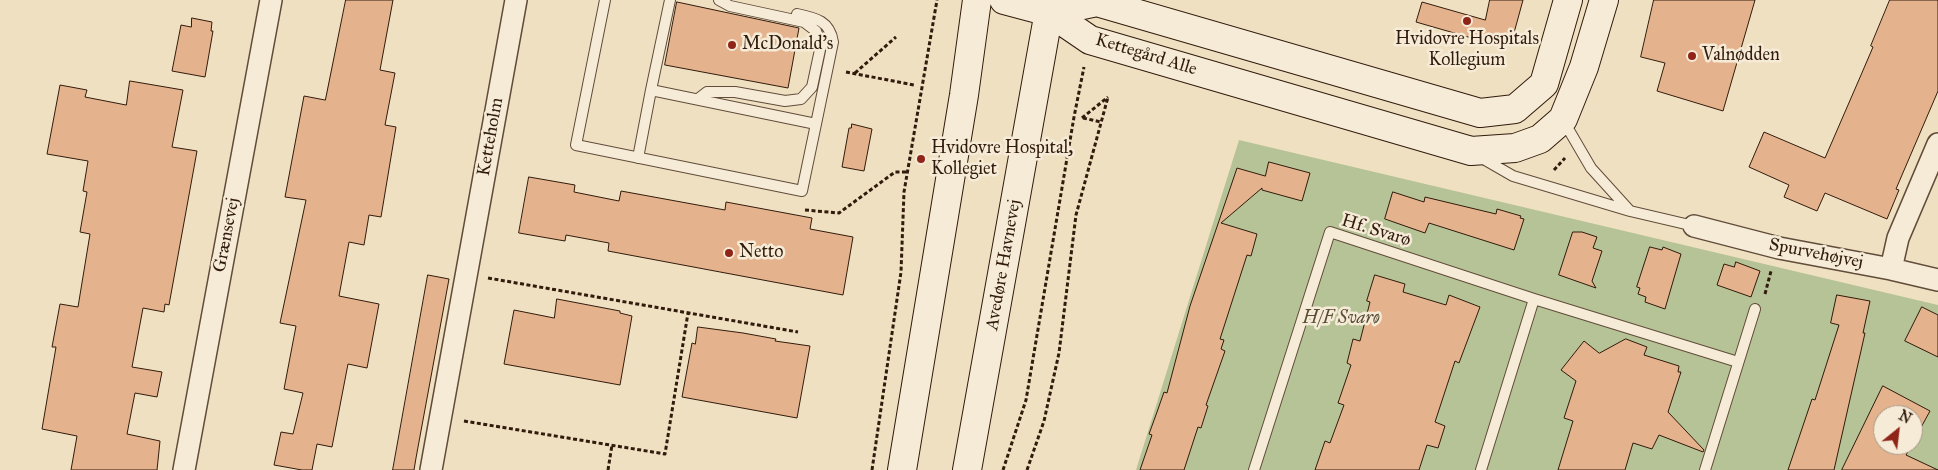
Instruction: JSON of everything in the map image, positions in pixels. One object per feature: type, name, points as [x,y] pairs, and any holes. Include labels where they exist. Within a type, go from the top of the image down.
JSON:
[{"type":"street","name":"Grænsevej","points":[[184,470],[271,0]]},
{"type":"street","name":"Ketteholm","points":[[431,470],[516,0]]},
{"type":"street","points":[[902,470],[964,95],[977,0]]},
{"type":"street","points":[[1004,0],[1050,6]]},
{"type":"street","name":"Kettegård Alle","points":[[1050,6],[1097,2],[1480,113],[1515,109],[1544,84],[1568,0]]},
{"type":"street","name":"Kettegård Alle","points":[[1050,6],[1090,40],[1471,151],[1515,148],[1540,140],[1563,119],[1584,68],[1604,0]]},
{"type":"street","name":"Avedøre Havnevej","points":[[967,470],[1050,6]]},
{"type":"street","points":[[1891,269],[1898,238],[1938,144]]},
{"type":"street","name":"Spurvehøjvej","points":[[1694,226],[1779,248],[1891,269],[1938,280]]},
{"type":"lane","points":[[605,0],[576,145],[802,191],[833,42],[829,27],[823,22],[806,16],[731,0]]},
{"type":"lane","points":[[638,158],[670,0]]},
{"type":"lane","points":[[698,100],[707,92],[735,92],[785,102],[801,99],[812,87],[819,54],[820,38],[816,31],[804,22],[730,6],[719,0]]},
{"type":"lane","points":[[651,90],[816,124]]},
{"type":"lane","points":[[1563,119],[1591,168],[1630,211]]},
{"type":"lane","points":[[1471,151],[1513,176],[1630,211],[1694,226]]},
{"type":"lane","name":"Hf. Svarø","points":[[1254,470],[1330,232],[1534,299],[1738,362]]},
{"type":"lane","points":[[1481,470],[1534,299]]},
{"type":"lane","points":[[1705,470],[1756,309]]},
{"type":"path","points":[[872,470],[901,272],[904,192],[937,0]]},
{"type":"path","points":[[855,73],[896,37]]},
{"type":"path","points":[[1003,470],[1026,400],[1074,117],[1090,40]]},
{"type":"path","points":[[828,68],[914,86]]},
{"type":"path","points":[[1026,470],[1044,421],[1059,353],[1076,215],[1108,97],[1082,118],[1101,122]]},
{"type":"path","points":[[1539,184],[1578,146]]},
{"type":"path","points":[[802,191],[805,210],[839,213],[895,172],[908,172]]},
{"type":"path","points":[[1756,309],[1762,303],[1779,248]]},
{"type":"path","points":[[466,274],[798,332]]},
{"type":"path","points":[[441,417],[665,454],[688,313]]},
{"type":"path","points":[[608,470],[612,445]]},
{"type":"green space","name":"H/F Svarø","points":[[1239,140],[1938,305],[1938,470],[1136,470]]},
{"type":"building","points":[[346,0],[393,0],[380,70],[395,73],[385,125],[396,127],[381,217],[369,215],[364,245],[349,242],[339,296],[379,304],[367,368],[348,364],[332,447],[317,444],[312,470],[302,470],[274,465],[281,432],[293,434],[303,393],[284,389],[296,326],[280,323],[306,200],[285,197],[304,96],[325,100]]},
{"type":"building","name":"Hvidovre Hospitals Kollegium","points":[[1490,0],[1523,0],[1511,44],[1483,36],[1482,41],[1416,22],[1422,2],[1485,20]]},
{"type":"building","points":[[1654,0],[1755,0],[1723,111],[1657,91],[1665,63],[1641,57]]},
{"type":"building","points":[[1890,0],[1938,0],[1938,91],[1896,189],[1899,190],[1887,219],[1825,193],[1817,211],[1784,197],[1789,185],[1749,167],[1764,132],[1825,158],[1873,47],[1871,46]]},
{"type":"building","name":"McDonald's","points":[[677,2],[799,28],[788,88],[665,65]]},
{"type":"building","points":[[192,18],[212,22],[211,31],[213,31],[205,77],[172,71],[181,25],[191,27]]},
{"type":"building","points":[[130,81],[183,90],[172,147],[197,151],[169,305],[165,304],[164,312],[143,308],[132,367],[162,372],[157,397],[135,393],[127,434],[160,441],[157,470],[71,470],[77,436],[42,429],[56,347],[52,347],[60,304],[78,307],[90,234],[80,232],[87,192],[83,191],[88,161],[47,154],[60,85],[87,90],[85,97],[126,105]]},
{"type":"building","points":[[852,124],[872,129],[864,171],[842,167],[849,128],[851,128]]},
{"type":"building","points":[[1269,162],[1310,173],[1302,201],[1262,190],[1262,188],[1221,223],[1257,234],[1251,256],[1247,255],[1220,339],[1224,340],[1221,349],[1225,351],[1206,405],[1208,406],[1201,428],[1198,427],[1184,470],[1140,470],[1152,435],[1149,434],[1164,392],[1167,393],[1190,306],[1237,168],[1265,176]]},
{"type":"building","points":[[529,177],[575,185],[574,192],[619,201],[621,191],[725,210],[726,202],[812,218],[810,229],[853,237],[843,295],[608,251],[609,243],[566,235],[565,241],[519,233]]},
{"type":"building","points":[[1393,192],[1424,202],[1425,197],[1496,214],[1497,209],[1521,216],[1520,218],[1524,219],[1514,250],[1429,223],[1425,233],[1385,219]]},
{"type":"building","points":[[1573,232],[1582,232],[1597,237],[1593,248],[1602,251],[1592,281],[1596,288],[1559,275]]},
{"type":"building","points":[[1650,247],[1662,250],[1663,247],[1681,254],[1665,309],[1645,302],[1646,297],[1638,294],[1640,288],[1637,287]]},
{"type":"building","points":[[1736,262],[1760,271],[1751,297],[1717,285],[1724,264],[1734,267]]},
{"type":"building","points":[[428,275],[449,279],[414,470],[393,470]]},
{"type":"building","points":[[1375,275],[1405,284],[1403,292],[1446,305],[1449,295],[1480,307],[1459,363],[1455,361],[1435,422],[1445,426],[1438,448],[1427,445],[1419,470],[1315,470],[1325,441],[1330,443],[1344,405],[1338,403],[1351,365],[1347,363],[1353,339],[1360,341],[1370,302],[1367,301]]},
{"type":"building","points":[[1837,295],[1870,301],[1863,333],[1865,333],[1834,470],[1788,470],[1812,399],[1815,400],[1839,325],[1831,323]]},
{"type":"building","points":[[557,299],[620,311],[620,313],[632,316],[620,385],[504,364],[514,310],[554,318]]},
{"type":"building","points":[[1922,307],[1938,315],[1938,357],[1905,341]]},
{"type":"building","points":[[698,327],[743,333],[776,339],[775,341],[810,346],[797,418],[682,397],[692,343],[695,344]]},
{"type":"building","points":[[1626,339],[1647,347],[1644,355],[1679,366],[1678,372],[1681,372],[1668,412],[1704,450],[1703,452],[1659,435],[1652,449],[1633,443],[1625,470],[1558,470],[1573,421],[1564,418],[1576,381],[1561,370],[1584,341],[1599,353]]},
{"type":"building","points":[[1883,386],[1919,405],[1874,405]]},
{"type":"building","points":[[1873,406],[1873,455],[1906,455],[1938,470],[1842,470]]},
{"type":"building","points":[[1923,407],[1930,411],[1923,424]]},
{"type":"place","name":"Hvidovre Hospitals Kollegium","points":[[1467,21]]},
{"type":"place","name":"McDonald's","points":[[732,45]]},
{"type":"place","name":"Valnødden","points":[[1692,56]]},
{"type":"place","name":"Hvidovre Hospital, Kollegiet","points":[[921,159]]},
{"type":"place","name":"Netto","points":[[729,253]]}]
